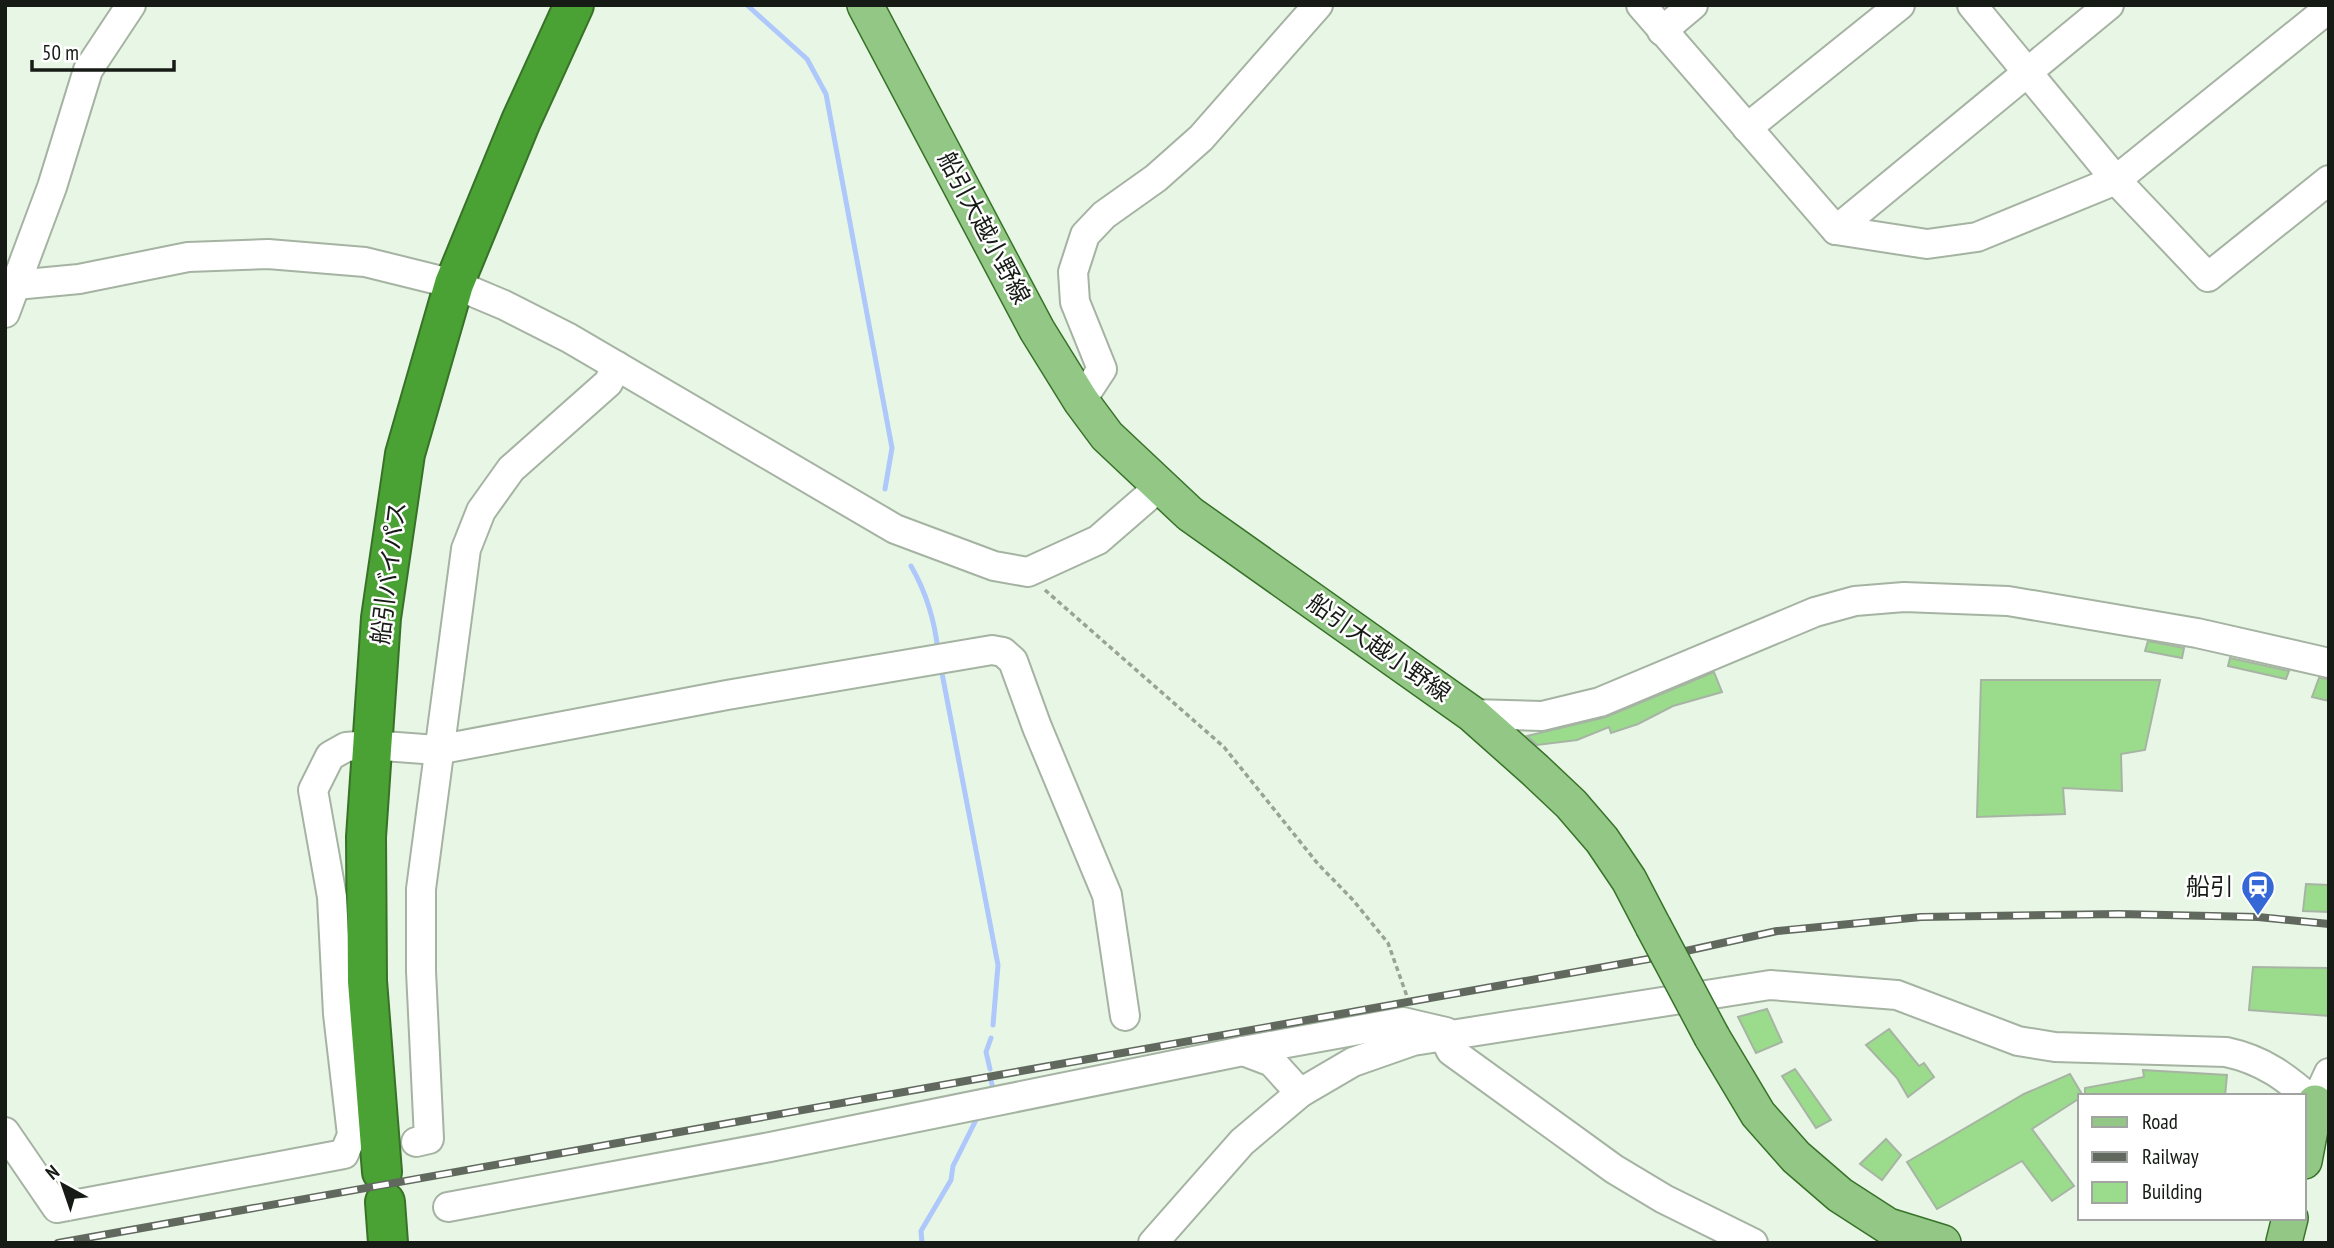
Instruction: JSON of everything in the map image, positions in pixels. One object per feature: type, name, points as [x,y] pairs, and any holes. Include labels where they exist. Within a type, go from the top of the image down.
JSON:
[{"type":"highway","name":"船引バイパス","points":[[388,1243],[367,981],[366,837],[370,746],[381,618],[405,454],[454,284],[521,121],[574,5]]},
{"type":"main road","name":"船引大越小野線","points":[[865,5],[1037,330],[1081,401],[1107,436],[1159,487],[1208,527],[1472,714],[1579,813],[1629,880],[1712,1037],[1758,1114],[1796,1157],[1840,1195],[1888,1226],[1943,1243]]},
{"type":"main road","points":[[2306,1154],[2324,1096]]},
{"type":"main road","points":[[2283,1243],[2290,1220]]},
{"type":"street","points":[[5,313],[12,286],[88,70],[131,5]]},
{"type":"street","points":[[1081,401],[1102,369],[1075,302],[1073,272],[1084,235],[1104,215],[1156,178],[1201,138],[1318,5]]},
{"type":"street","points":[[1641,5],[1836,230],[1927,244],[1977,237],[2116,180],[2329,8]]},
{"type":"street","points":[[1662,31],[1693,5]]},
{"type":"street","points":[[1747,128],[1900,5]]},
{"type":"street","points":[[1972,5],[2116,180],[2208,277],[2329,180]]},
{"type":"street","points":[[1836,230],[2109,5]]},
{"type":"street","points":[[12,286],[79,279],[188,257],[268,254],[365,262],[454,284],[505,305],[617,366],[895,529],[994,566],[1028,572],[1098,540],[1159,487]]},
{"type":"street","points":[[416,1142],[429,1139],[421,971],[421,889],[437,750],[466,549],[481,511],[511,469],[608,383],[617,366]]},
{"type":"street","points":[[1472,714],[1542,716],[1600,702],[1815,612],[1855,601],[1904,597],[2008,601],[2197,633],[2329,663]]},
{"type":"street","points":[[5,1132],[57,1208],[344,1154],[352,1135],[338,1014],[332,897],[313,790],[319,773],[330,756],[346,747],[437,750],[794,683],[992,650],[1003,652],[1013,661],[1037,727],[1107,895],[1125,1016]]},
{"type":"street","points":[[1153,1243],[1242,1142],[1300,1093],[1353,1062],[1413,1041],[1770,985],[1897,995],[2018,1041],[2055,1047],[2226,1052],[2252,1057],[2324,1096]]},
{"type":"street","points":[[448,1207],[770,1147],[1242,1051],[1403,1022],[1451,1036]]},
{"type":"street","points":[[1451,1036],[1451,1051],[1614,1169],[1664,1199],[1753,1243]]},
{"type":"street","points":[[1242,1051],[1272,1062],[1300,1093]]},
{"type":"path","points":[[1028,572],[1224,747],[1318,864],[1353,900],[1388,943],[1415,1024]]},
{"type":"building","points":[[2148,641],[2184,648],[2182,658],[2145,651]]},
{"type":"building","points":[[2230,658],[2289,671],[2286,679],[2228,666]]},
{"type":"building","points":[[1714,672],[1722,692],[1673,706],[1638,724],[1611,733],[1609,727],[1577,740],[1537,745],[1527,736],[1606,717]]},
{"type":"building","points":[[2319,678],[2329,679],[2329,701],[2312,697]]},
{"type":"building","points":[[1981,680],[2160,680],[2145,750],[2121,754],[2122,791],[2063,788],[2065,814],[1977,817]]},
{"type":"building","points":[[2306,884],[2329,885],[2329,912],[2303,911]]},
{"type":"building","points":[[2253,967],[2329,968],[2329,1016],[2249,1010]]},
{"type":"building","points":[[1767,1009],[1782,1042],[1756,1053],[1738,1017]]},
{"type":"building","points":[[1889,1029],[1919,1066],[1924,1063],[1934,1077],[1908,1097],[1897,1078],[1866,1045]]},
{"type":"building","points":[[1795,1069],[1831,1120],[1816,1128],[1782,1076]]},
{"type":"building","points":[[2143,1070],[2227,1075],[2225,1094],[2085,1094],[2085,1088],[2144,1077]]},
{"type":"building","points":[[2070,1074],[2082,1094],[2078,1094],[2078,1099],[2032,1129],[2074,1186],[2052,1201],[2022,1161],[1937,1209],[1907,1162],[2024,1094]]},
{"type":"building","points":[[1886,1139],[1901,1155],[1882,1180],[1860,1164]]},
{"type":"waterway","points":[[747,5],[807,59],[826,94],[892,448],[885,489]]},
{"type":"waterway","points":[[911,566],[929,607],[938,652]]},
{"type":"waterway","points":[[941,668],[998,965],[993,1025]]},
{"type":"waterway","points":[[990,1069],[986,1052],[991,1038]]},
{"type":"waterway","points":[[991,1080],[994,1094]]},
{"type":"waterway","points":[[922,1243],[921,1231],[951,1180],[953,1166],[977,1118]]},
{"type":"railway","points":[[58,1243],[1654,958],[1777,931],[1921,917],[2119,914],[2258,917],[2329,924]]},
{"type":"place","name":"船引","points":[[2258,917]]}]
